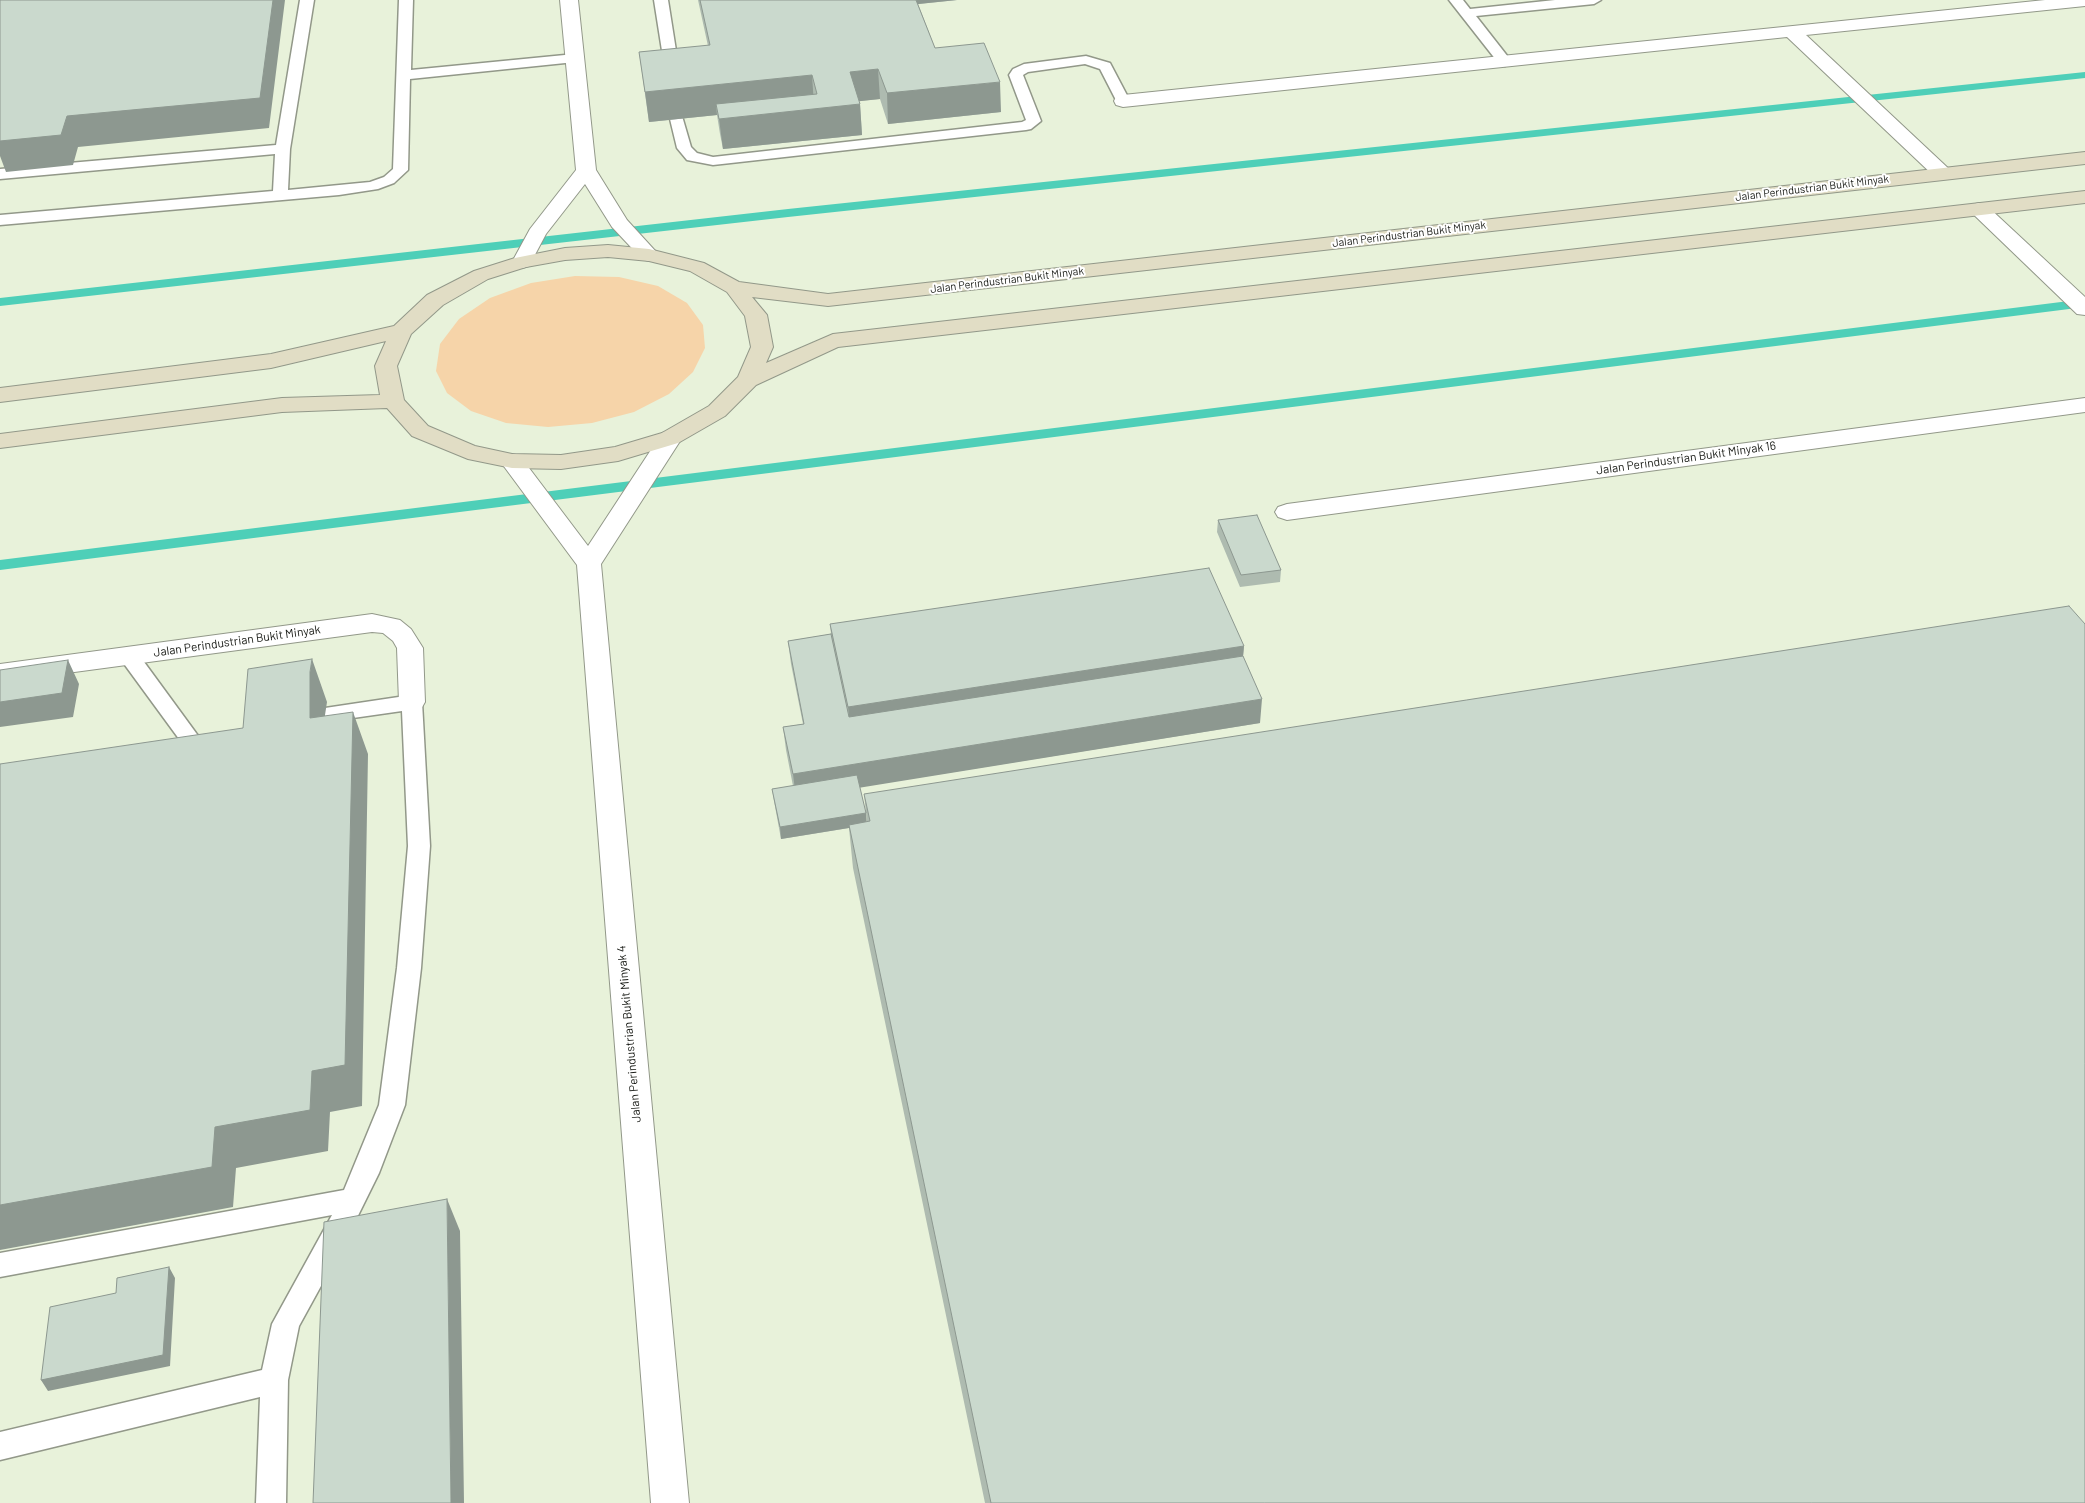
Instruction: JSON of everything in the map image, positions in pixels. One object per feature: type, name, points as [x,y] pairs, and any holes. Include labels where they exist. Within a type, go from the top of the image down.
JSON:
[{"type":"main road","name":"Jalan Perindustrian Bukit Minyak","points":[[734,288],[828,300],[2085,158]]},
{"type":"main road","points":[[748,380],[762,346],[756,315],[734,288],[696,267],[649,255],[608,252],[565,254],[529,249],[435,300],[402,331],[386,366],[393,401],[420,431],[468,452],[512,461],[561,462],[618,454],[670,438],[717,411],[748,380],[833,341],[2085,197]]},
{"type":"main road","points":[[0,395],[270,361],[402,331]]},
{"type":"main road","points":[[0,441],[282,405],[393,401]]},
{"type":"street","points":[[569,0],[586,170],[619,223],[649,255]]},
{"type":"street","points":[[1123,101],[2085,1]]},
{"type":"street","points":[[1792,32],[1942,173]]},
{"type":"street","points":[[529,249],[586,170]]},
{"type":"street","points":[[1979,209],[2085,309]]},
{"type":"street","name":"Jalan Perindustrian Bukit Minyak 16","points":[[1287,512],[2085,404]]},
{"type":"street","points":[[512,461],[589,564],[670,438]]},
{"type":"street","name":"Jalan Perindustrian Bukit Minyak 4","points":[[589,564],[670,1503]]},
{"type":"street","name":"Jalan Perindustrian Bukit Minyak","points":[[0,673],[372,623],[391,626],[402,635],[410,648],[412,702]]},
{"type":"lane","points":[[280,195],[283,149],[307,0]]},
{"type":"lane","points":[[0,220],[373,186],[389,180],[400,170],[406,0]]},
{"type":"lane","points":[[661,0],[674,79]]},
{"type":"lane","points":[[1456,0],[1505,62]]},
{"type":"lane","points":[[1467,13],[1594,0]]},
{"type":"lane","points":[[404,75],[575,58]]},
{"type":"lane","points":[[677,119],[684,148],[692,157],[713,160],[1026,126],[1034,121],[1016,75],[1018,72],[1024,68],[1086,60],[1105,66],[1110,72],[1123,101]]},
{"type":"lane","points":[[0,174],[283,149]]},
{"type":"lane","points":[[129,656],[189,738]]},
{"type":"lane","points":[[271,1503],[274,1380],[286,1324],[366,1173],[392,1106],[409,968],[419,846],[412,702],[325,715]]},
{"type":"lane","points":[[0,1265],[352,1200]]},
{"type":"lane","points":[[0,1446],[274,1380]]},
{"type":"shaded area","points":[[0,0],[2085,0],[2085,1503],[0,1503]]},
{"type":"shaded area","points":[[575,276],[619,277],[658,286],[687,303],[703,325],[705,348],[693,372],[669,394],[634,412],[592,423],[548,427],[506,423],[471,411],[447,393],[436,371],[440,344],[459,319],[490,298],[531,283]]},
{"type":"building","points":[[0,0],[273,0],[260,98],[67,116],[61,135],[0,141]]},
{"type":"building","points":[[700,0],[916,0],[935,48],[984,43],[1000,82],[887,93],[878,69],[850,72],[860,104],[719,119],[716,104],[817,94],[812,75],[645,92],[639,52],[710,45]]},
{"type":"building","points":[[1257,515],[1281,570],[1241,575],[1218,520]]},
{"type":"building","points":[[1209,568],[1244,646],[848,707],[830,624]]},
{"type":"building","points":[[2069,606],[2085,624],[2085,1503],[991,1503],[849,825],[870,821],[864,794]]},
{"type":"building","points":[[831,634],[849,717],[1243,656],[1262,699],[793,774],[783,727],[804,724],[788,641]]},
{"type":"building","points":[[312,659],[310,672],[310,718],[353,712],[345,1065],[312,1071],[310,1110],[215,1127],[212,1167],[0,1205],[0,764],[243,728],[248,669]]},
{"type":"building","points":[[68,660],[62,693],[0,702],[0,670]]},
{"type":"building","points":[[857,775],[866,813],[780,827],[772,789]]},
{"type":"building","points":[[447,1199],[451,1503],[313,1503],[324,1222]]},
{"type":"building","points":[[169,1267],[163,1355],[41,1380],[50,1307],[116,1293],[117,1278]]},
{"type":"waterway","points":[[0,302],[788,213],[2085,75]]},
{"type":"waterway","points":[[0,565],[2085,303]]}]
